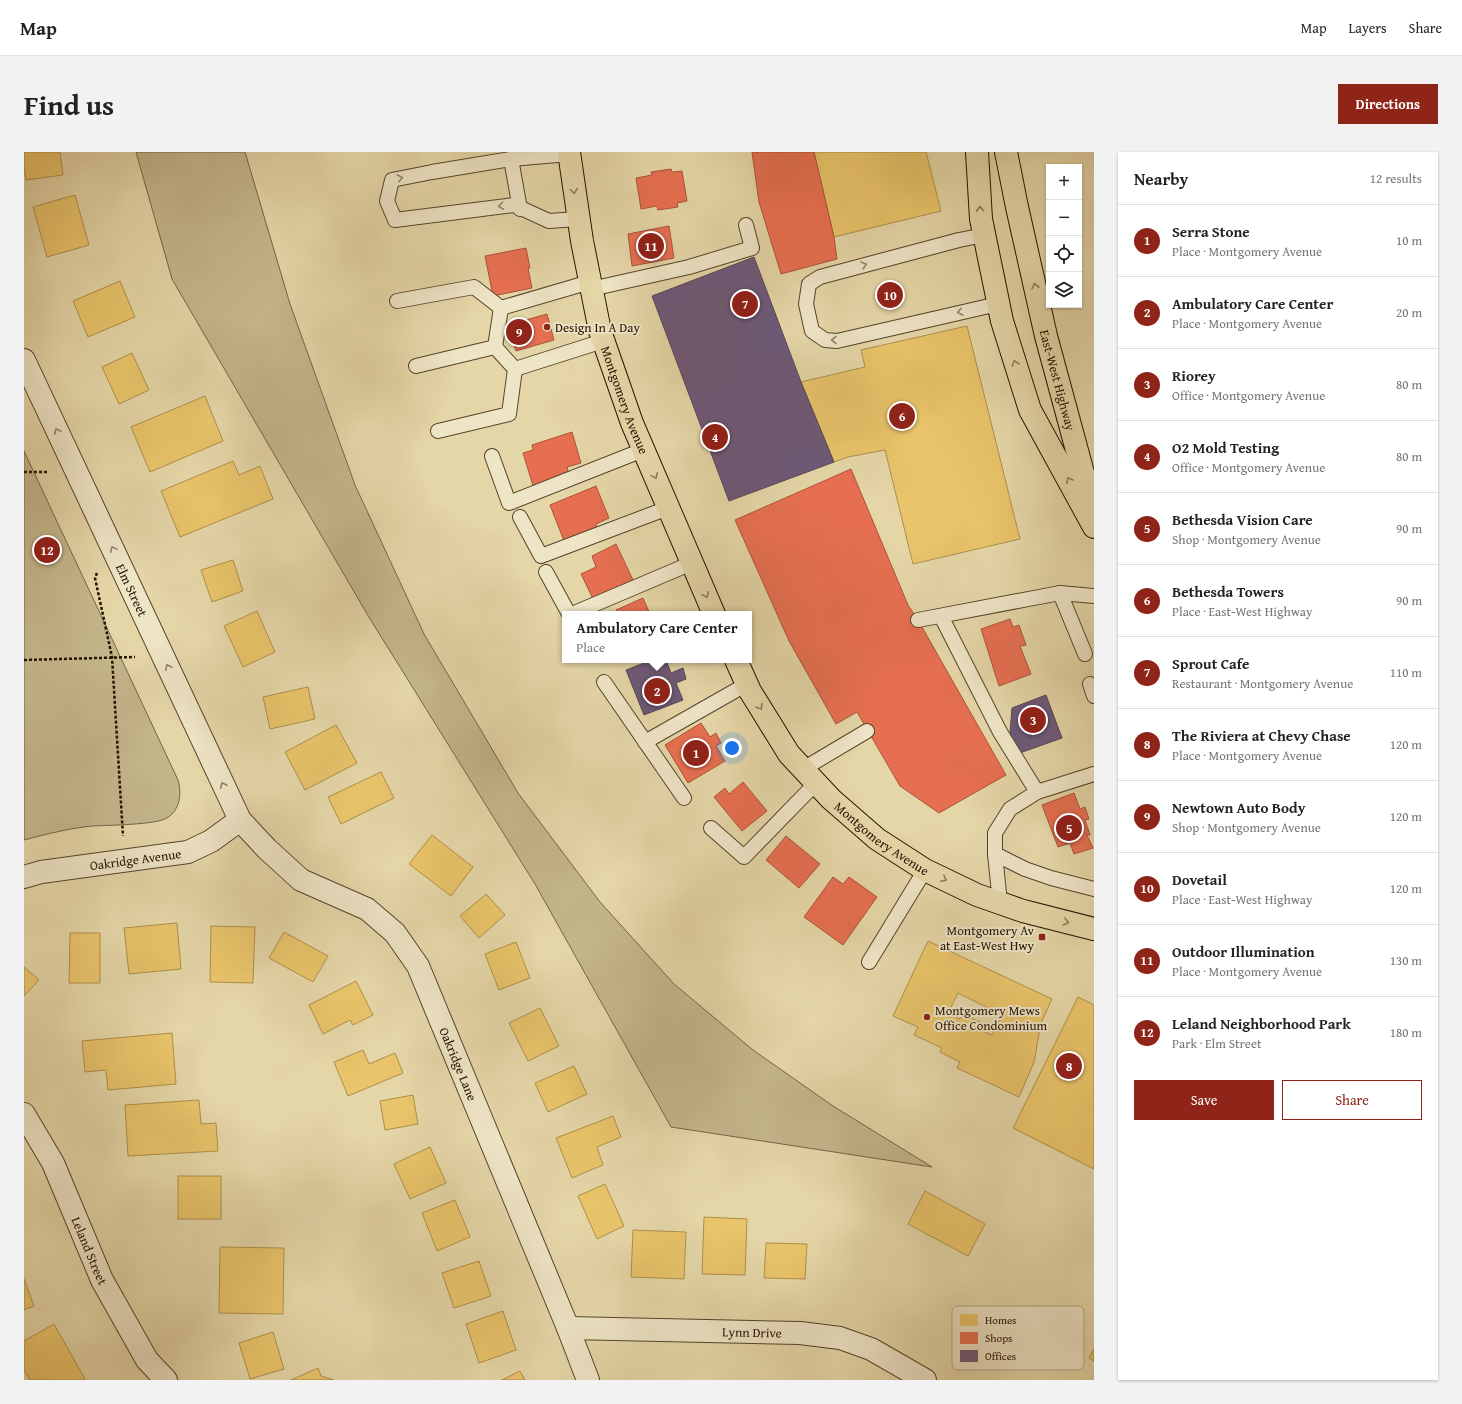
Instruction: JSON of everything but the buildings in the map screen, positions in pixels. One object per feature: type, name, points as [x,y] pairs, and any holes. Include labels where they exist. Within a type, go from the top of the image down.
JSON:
[{"type":"main road","points":[[977,152],[981,219],[1002,321],[1030,410],[1094,527]]},
{"type":"main road","name":"East-West Highway","points":[[1006,152],[1046,336],[1094,513]]},
{"type":"main road","name":"Montgomery Avenue","points":[[569,153],[578,219],[590,286],[603,341],[632,423],[713,611]]},
{"type":"main road","name":"Montgomery Avenue","points":[[737,663],[747,684],[789,754],[831,799],[877,839],[925,870],[976,895],[1023,911],[1094,929]]},
{"type":"street","name":"Elm Street","points":[[24,360],[240,820]]},
{"type":"street","name":"Oakridge Avenue","points":[[24,878],[41,872],[188,852],[211,841],[240,820]]},
{"type":"street","name":"Oakridge Lane","points":[[240,820],[267,849],[301,880],[367,909],[395,933],[418,966],[568,1328],[588,1380]]},
{"type":"street","name":"Leland Street","points":[[24,1114],[53,1163],[102,1280],[147,1360],[166,1380]]},
{"type":"street","name":"Lynn Drive","points":[[568,1328],[800,1333],[840,1338],[871,1349],[925,1380]]},
{"type":"lane","points":[[569,153],[511,159],[392,180],[387,201],[395,220],[514,205],[549,222],[578,219]]},
{"type":"lane","points":[[511,159],[520,208]]},
{"type":"lane","points":[[501,308],[590,286],[689,267],[752,248],[746,225]]},
{"type":"lane","points":[[984,235],[959,240],[820,277],[810,284],[806,304],[812,331],[825,340],[837,341],[998,304]]},
{"type":"lane","points":[[397,301],[474,287],[501,308]]},
{"type":"lane","points":[[495,347],[501,308]]},
{"type":"lane","points":[[515,369],[603,341]]},
{"type":"lane","points":[[416,366],[495,347]]},
{"type":"lane","points":[[438,432],[509,414],[515,369],[495,347]]},
{"type":"lane","points":[[492,456],[510,503],[643,450]]},
{"type":"lane","points":[[520,517],[541,556],[668,508]]},
{"type":"lane","points":[[579,611],[692,563]]},
{"type":"lane","points":[[546,572],[567,611]]},
{"type":"lane","points":[[1060,593],[1085,654]]},
{"type":"lane","points":[[918,620],[1060,593],[1094,596]]},
{"type":"lane","points":[[941,616],[1000,732],[1037,792]]},
{"type":"lane","points":[[604,682],[684,798]]},
{"type":"lane","points":[[645,742],[747,684]]},
{"type":"lane","points":[[711,828],[744,857],[810,776],[867,731]]},
{"type":"lane","points":[[1000,903],[995,854],[995,833],[1010,809],[1037,792],[1094,774]]},
{"type":"lane","points":[[995,854],[1025,869],[1050,878],[1094,889]]},
{"type":"lane","points":[[869,962],[925,870]]},
{"type":"path","points":[[24,472],[56,472]]},
{"type":"path","points":[[97,572],[95,578],[112,658],[123,841]]},
{"type":"path","points":[[24,660],[142,657]]},
{"type":"shaded area","points":[[136,152],[245,152],[290,304],[355,485],[424,634],[518,793],[600,902],[674,984],[753,1050],[833,1106],[932,1167],[671,1127],[535,884],[367,614],[172,279]]},
{"type":"shaded area","points":[[24,451],[178,780],[180,791],[179,801],[175,811],[167,818],[153,822],[84,827],[24,840]]},
{"type":"place","name":"Outdoor Illumination","points":[[651,246]]},
{"type":"place","name":"Dovetail","points":[[890,295]]},
{"type":"place","name":"Sprout Cafe","points":[[745,304]]},
{"type":"place","name":"Design In A Day","points":[[547,327]]},
{"type":"place","name":"Newtown Auto Body","points":[[519,332]]},
{"type":"place","name":"Bethesda Towers","points":[[902,416]]},
{"type":"place","name":"O2 Mold Testing","points":[[715,437]]},
{"type":"place","name":"Leland Neighborhood Park","points":[[47,550]]},
{"type":"place","name":"Ambulatory Care Center","points":[[657,691]]},
{"type":"place","name":"Riorey","points":[[1033,720]]},
{"type":"place","name":"Serra Stone","points":[[696,753]]},
{"type":"place","name":"Bethesda Vision Care","points":[[1069,828]]},
{"type":"place","name":"Montgomery Av at East-West Hwy","points":[[1042,937]]},
{"type":"place","name":"Montgomery Mews Office Condominium","points":[[927,1017]]},
{"type":"place","name":"The Riviera at Chevy Chase","points":[[1069,1066]]}]
